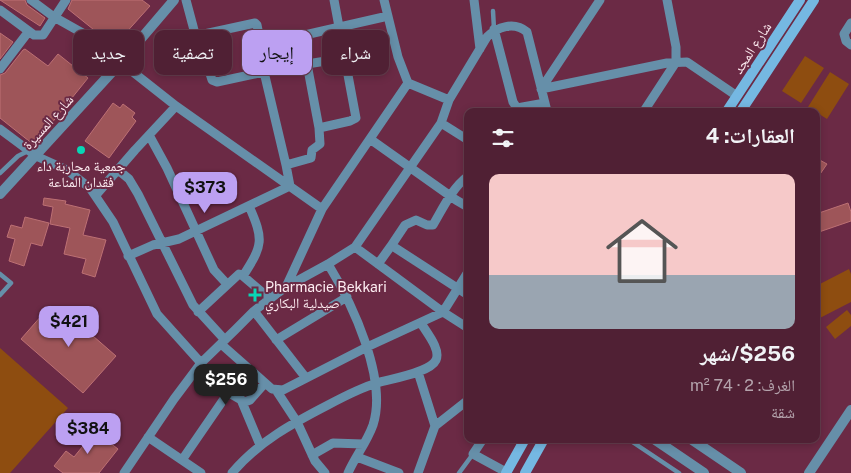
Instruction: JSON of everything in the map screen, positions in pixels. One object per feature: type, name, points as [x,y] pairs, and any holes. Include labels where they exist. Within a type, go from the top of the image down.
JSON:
[{"type":"main road","name":"شارع المجد","points":[[729,108],[800,0]]},
{"type":"main road","name":"شارع المجد","points":[[743,108],[814,0]]},
{"type":"main road","points":[[506,473],[523,443]]},
{"type":"main road","points":[[525,473],[542,443]]},
{"type":"street","points":[[31,0],[54,17],[77,30]]},
{"type":"street","points":[[0,10],[34,35],[43,34],[66,0]]},
{"type":"street","name":"شارع المسيرة","points":[[144,35],[174,0]]},
{"type":"street","points":[[186,0],[194,30]]},
{"type":"street","points":[[334,0],[340,30]]},
{"type":"street","points":[[384,0],[400,62],[408,83],[449,100]]},
{"type":"street","points":[[474,0],[480,49]]},
{"type":"street","points":[[646,108],[676,62],[676,47],[667,0]]},
{"type":"street","points":[[541,89],[596,2]]},
{"type":"street","points":[[312,33],[388,16]]},
{"type":"street","points":[[223,30],[255,23],[258,30]]},
{"type":"street","points":[[851,23],[844,34],[846,41],[851,45]]},
{"type":"street","points":[[124,473],[201,363],[254,311],[286,287],[355,247],[441,123],[449,100],[486,38],[494,29],[517,26],[527,32],[546,107],[532,108]]},
{"type":"street","points":[[494,29],[513,102],[517,108]]},
{"type":"street","points":[[0,69],[29,31]]},
{"type":"street","points":[[541,89],[676,62],[686,62],[737,96]]},
{"type":"street","name":"شارع المسيرة","points":[[0,194],[32,153],[108,75]]},
{"type":"street","points":[[139,75],[176,106],[322,209]]},
{"type":"street","points":[[210,75],[212,80],[217,82],[250,75]]},
{"type":"street","points":[[265,75],[290,186]]},
{"type":"street","points":[[286,165],[311,158],[312,150],[320,144],[310,75]]},
{"type":"street","points":[[319,128],[356,118],[348,75]]},
{"type":"street","points":[[286,287],[322,209],[408,83]]},
{"type":"street","points":[[96,195],[148,134],[176,106]]},
{"type":"street","points":[[441,123],[464,137]]},
{"type":"street","points":[[0,129],[32,153],[79,178],[96,195],[113,222],[157,314],[201,363],[203,378],[242,402],[260,445]]},
{"type":"street","points":[[148,134],[197,231],[214,270],[227,284]]},
{"type":"street","points":[[370,139],[464,205]]},
{"type":"street","points":[[118,169],[129,179],[198,312],[223,342],[266,383],[276,390],[297,422],[312,455],[325,473]]},
{"type":"street","points":[[378,264],[404,225],[408,222],[416,220],[427,225],[433,225],[450,196],[464,179]]},
{"type":"street","points":[[182,201],[228,180]]},
{"type":"street","points":[[128,256],[153,245],[179,239],[290,186]]},
{"type":"street","points":[[242,276],[254,258],[260,240],[249,206]]},
{"type":"street","points":[[391,246],[464,292]]},
{"type":"street","points":[[355,247],[464,325]]},
{"type":"street","points":[[328,264],[347,296],[367,347],[374,383],[375,414],[373,424],[348,473]]},
{"type":"street","points":[[198,312],[236,275],[242,276],[270,299]]},
{"type":"street","points":[[276,390],[283,390],[367,347],[443,312],[464,278]]},
{"type":"street","points":[[276,340],[347,296]]},
{"type":"street","points":[[254,311],[306,378]]},
{"type":"street","points":[[232,473],[260,445],[297,422],[374,383],[418,372],[431,366],[437,356],[437,350],[421,322]]},
{"type":"street","points":[[418,372],[435,426]]},
{"type":"street","points":[[242,402],[250,400],[266,383]]},
{"type":"street","points":[[186,466],[228,393]]},
{"type":"street","points":[[418,473],[435,426],[464,403]]},
{"type":"street","points":[[809,473],[851,410]]},
{"type":"street","points":[[148,437],[186,466],[201,473]]},
{"type":"street","points":[[312,455],[333,443],[363,444]]},
{"type":"street","points":[[479,443],[472,454],[506,473]]},
{"type":"street","points":[[660,443],[704,473]]},
{"type":"street","points":[[698,443],[741,473]]},
{"type":"street","points":[[357,456],[399,473]]},
{"type":"lane","points":[[493,11],[494,29]]},
{"type":"lane","points":[[0,173],[18,156],[32,153]]},
{"type":"lane","points":[[0,274],[11,283],[0,295]]},
{"type":"lane","points":[[634,443],[679,473]]},
{"type":"lane","points":[[459,473],[472,454]]},
{"type":"shaded area","points":[[805,56],[824,68],[801,103],[782,91]]},
{"type":"shaded area","points":[[830,72],[849,84],[827,119],[820,115],[820,108],[808,107]]},
{"type":"shaded area","points":[[849,269],[851,274],[851,302],[820,318],[820,284]]},
{"type":"shaded area","points":[[847,310],[851,315],[851,326],[835,339],[826,327]]},
{"type":"shaded area","points":[[0,348],[68,408],[10,473],[0,473]]},
{"type":"building","points":[[0,0],[25,0],[27,5],[45,18],[40,26]]},
{"type":"building","points":[[72,0],[142,0],[150,6],[128,30],[94,30],[68,9]]},
{"type":"building","points":[[0,33],[13,42],[0,59]]},
{"type":"building","points":[[25,49],[48,66],[58,54],[73,66],[73,75],[84,75],[88,78],[34,145],[0,118],[0,75],[5,73]]},
{"type":"building","points":[[113,103],[120,108],[123,104],[135,113],[132,117],[136,121],[109,158],[85,141]]},
{"type":"building","points":[[820,160],[827,164],[820,174]]},
{"type":"building","points":[[44,198],[66,201],[65,204],[90,210],[83,235],[106,240],[95,277],[82,273],[86,259],[64,254],[70,228],[50,224],[53,207],[43,205]]},
{"type":"building","points":[[848,203],[851,221],[820,232],[820,213]]},
{"type":"building","points":[[25,217],[49,223],[42,246],[31,243],[24,266],[9,261],[15,239],[7,237],[11,225],[22,228]]},
{"type":"building","points":[[50,306],[58,313],[62,309],[116,356],[83,393],[21,339]]},
{"type":"building","points":[[88,426],[118,449],[99,473],[63,473],[54,466],[66,451],[74,457],[87,441],[80,436]]},
{"type":"place","name":"جمعية محاربة داء فقدان المناعة","points":[[81,150]]},
{"type":"place","name":"Pharmacie Bekkari صيدلية البكاري","points":[[255,295]]}]
